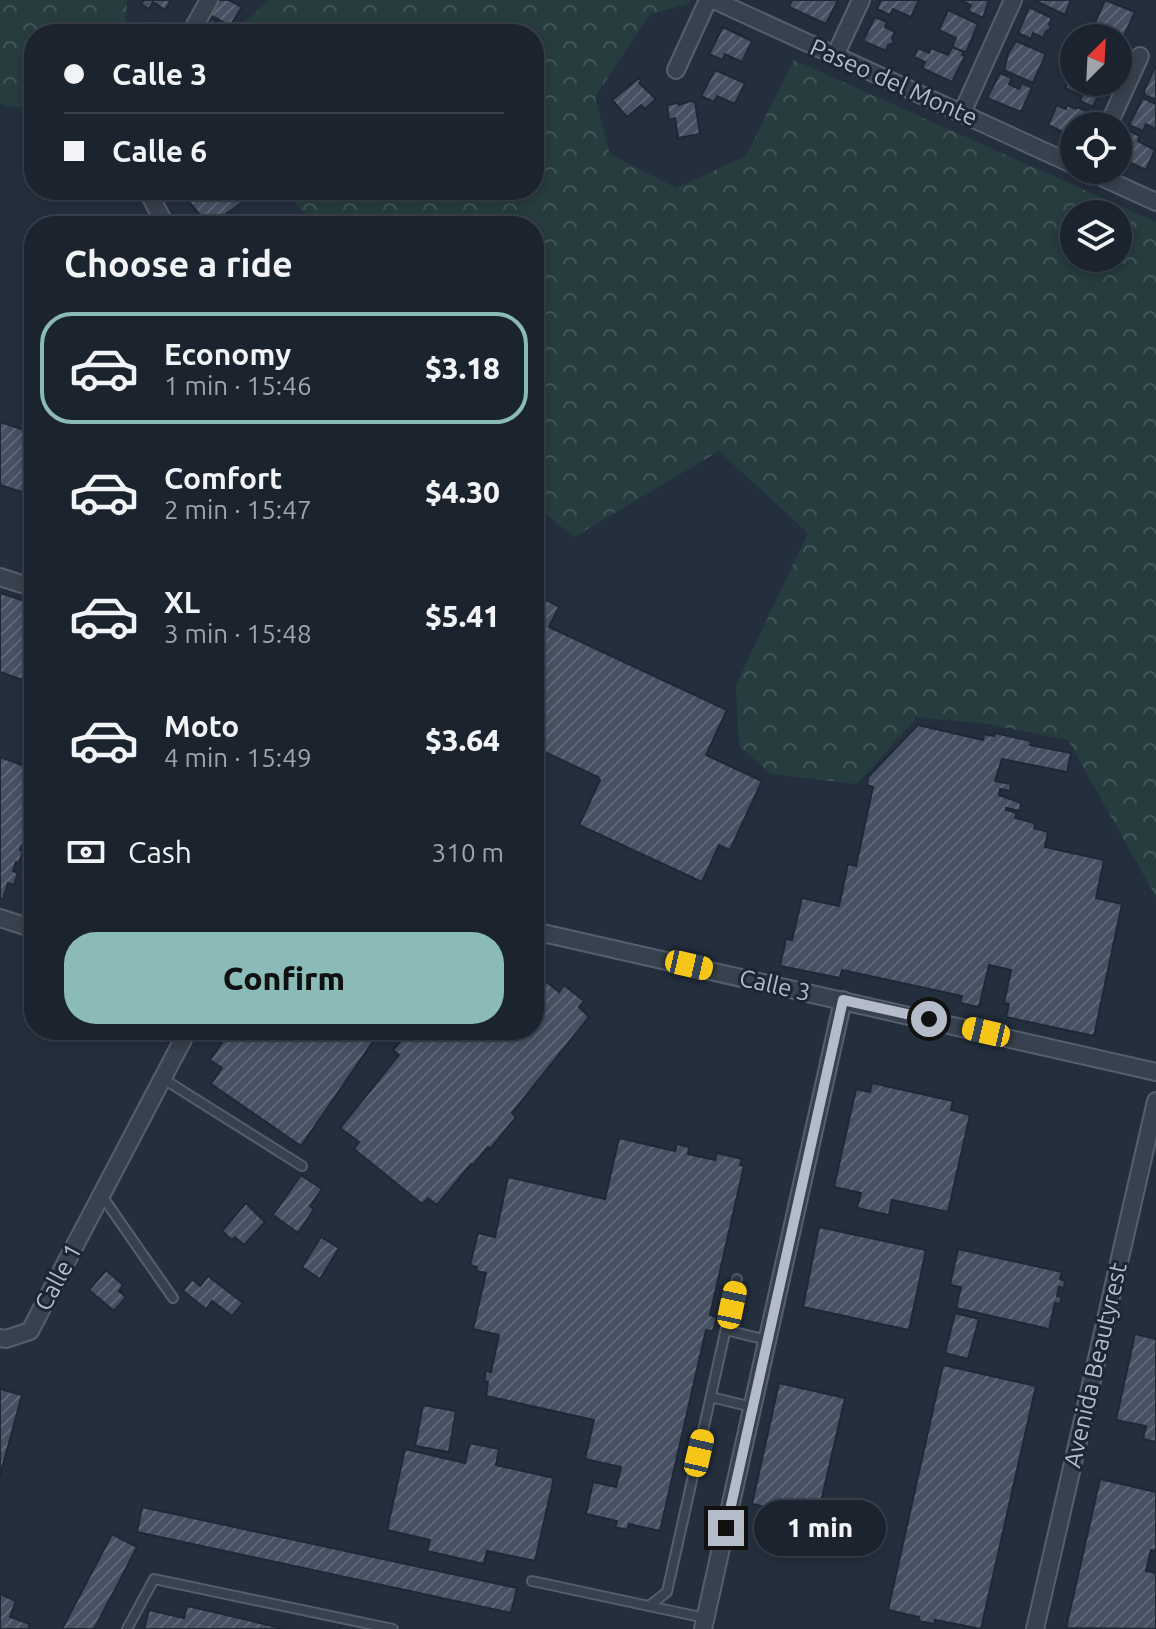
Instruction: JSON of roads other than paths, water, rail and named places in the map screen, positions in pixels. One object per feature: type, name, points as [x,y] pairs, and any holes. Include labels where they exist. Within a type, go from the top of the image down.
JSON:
[{"type":"street","points":[[196,24],[209,0]]},
{"type":"street","points":[[676,70],[711,0]]},
{"type":"street","name":"Paseo del Monte","points":[[711,0],[1060,158]]},
{"type":"street","points":[[835,56],[861,0]]},
{"type":"street","points":[[962,113],[1013,0]]},
{"type":"street","points":[[1114,112],[1140,56]]},
{"type":"street","points":[[1117,184],[1156,202]]},
{"type":"street","points":[[0,577],[24,585]]},
{"type":"street","points":[[0,918],[24,926]]},
{"type":"street","name":"Calle 3","points":[[544,933],[1156,1072]]},
{"type":"street","points":[[704,1624],[843,1000]]},
{"type":"street","name":"Calle 1","points":[[0,1338],[30,1331],[183,1040]]},
{"type":"street","name":"Avenida Beautyrest","points":[[1035,1629],[1156,1101]]},
{"type":"lane","points":[[162,1078],[302,1166]]},
{"type":"lane","points":[[101,1196],[173,1298]]},
{"type":"lane","points":[[649,1606],[667,1592],[737,1279]]},
{"type":"lane","points":[[726,1330],[767,1340]]},
{"type":"lane","points":[[711,1397],[752,1407]]},
{"type":"lane","points":[[127,1629],[154,1579],[393,1629]]},
{"type":"lane","points":[[532,1581],[649,1606],[704,1624]]}]
